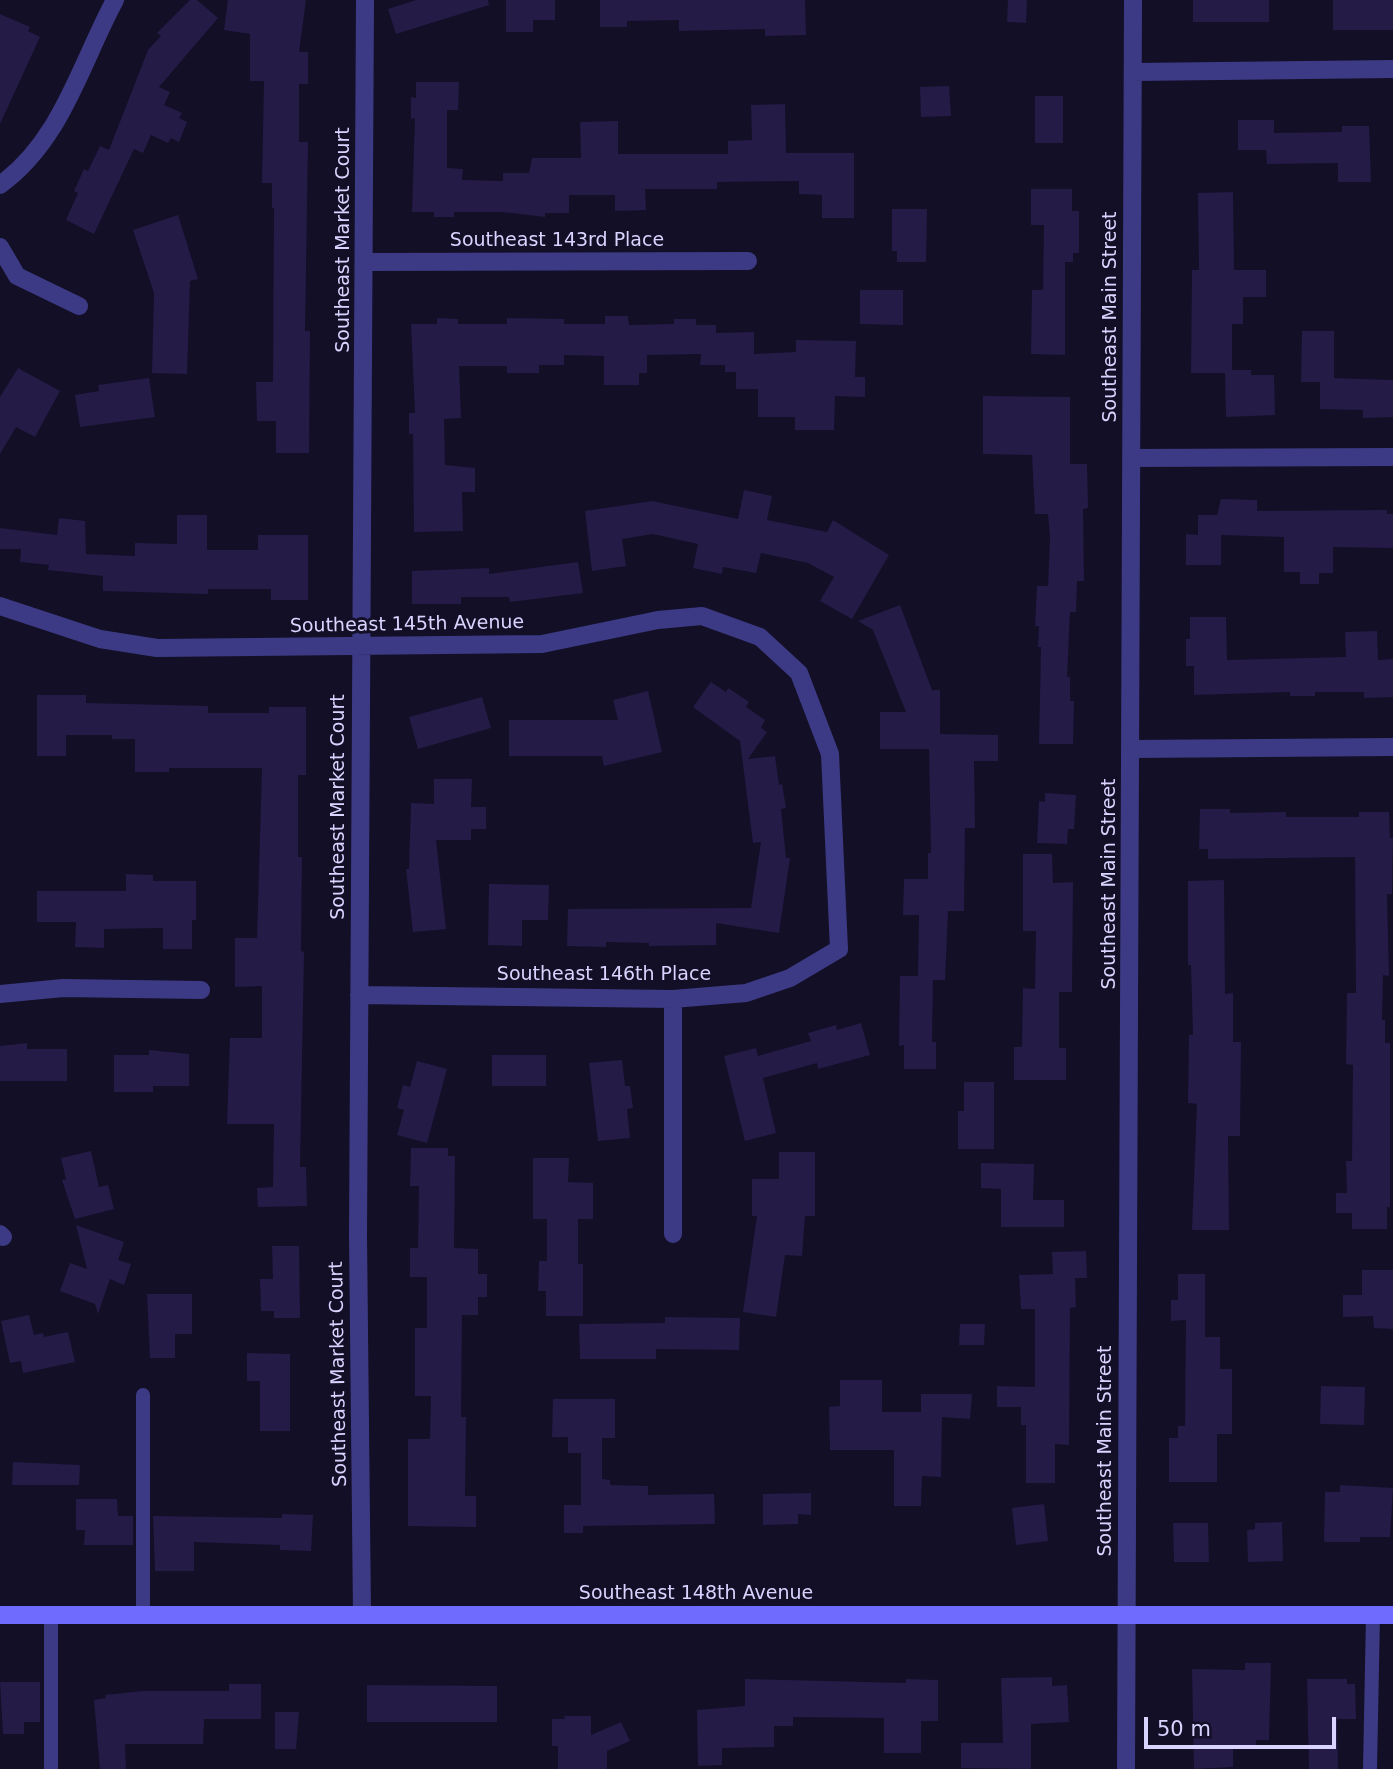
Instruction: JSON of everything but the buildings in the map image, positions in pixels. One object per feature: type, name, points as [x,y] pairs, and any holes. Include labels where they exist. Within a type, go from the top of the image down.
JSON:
[{"type":"main road","name":"Southeast 148th Avenue","points":[[0,1615],[1393,1615]]},
{"type":"street","name":"Southeast Market Court","points":[[362,1614],[359,995],[365,0]]},
{"type":"street","name":"Southeast Main Street","points":[[1126,1769],[1133,0]]},
{"type":"street","points":[[0,185],[34,157],[57,122],[113,1]]},
{"type":"street","points":[[1133,72],[1393,69]]},
{"type":"street","points":[[0,247],[16,276],[79,306]]},
{"type":"street","name":"Southeast 143rd Place","points":[[365,262],[748,261]]},
{"type":"street","points":[[1131,458],[1393,457]]},
{"type":"street","name":"Southeast 145th Avenue","points":[[0,606],[100,639],[157,648],[542,644],[658,620],[702,615],[760,637],[800,673],[830,754],[839,948]]},
{"type":"street","points":[[1131,749],[1393,747]]},
{"type":"street","name":"Southeast 146th Place","points":[[359,995],[673,999],[746,993],[790,978],[839,948]]},
{"type":"street","points":[[0,994],[63,988],[201,990]]},
{"type":"street","points":[[673,999],[673,1234]]},
{"type":"lane","points":[[143,1615],[144,1395]]},
{"type":"lane","points":[[51,1615],[51,1769]]},
{"type":"lane","points":[[1370,1769],[1373,1615]]}]
